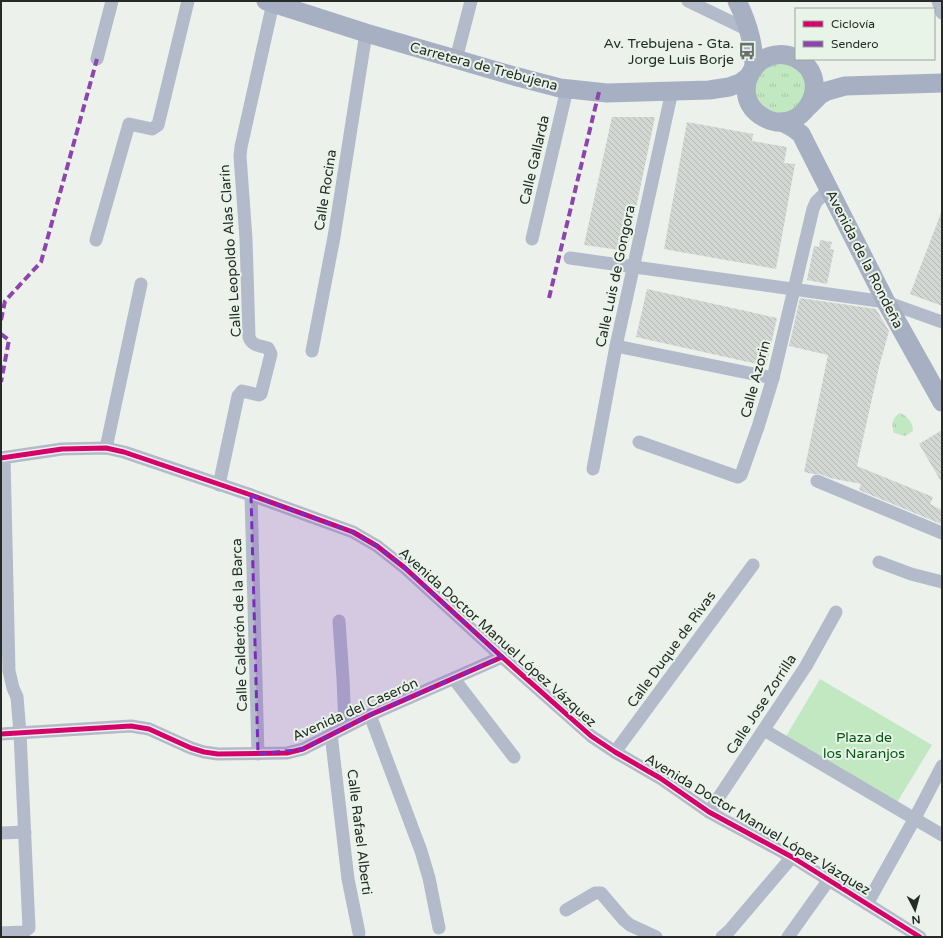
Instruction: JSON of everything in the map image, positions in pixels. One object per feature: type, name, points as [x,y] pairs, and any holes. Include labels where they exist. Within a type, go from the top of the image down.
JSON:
[{"type":"street","points":[[97,59],[112,1]]},
{"type":"street","points":[[96,240],[129,124],[152,129],[158,125],[188,1]]},
{"type":"street","points":[[456,59],[471,1]]},
{"type":"street","points":[[688,1],[748,30],[766,48],[776,55]]},
{"type":"street","points":[[737,1],[745,18],[754,53],[747,93],[754,110],[762,117],[772,121],[782,122],[792,120],[802,114],[820,95],[827,91],[845,86],[942,83]]},
{"type":"street","points":[[938,1],[942,13]]},
{"type":"street","name":"Carretera de Trebujena","points":[[269,2],[366,33],[514,76],[567,89],[607,93],[709,90],[729,87],[740,83],[751,72]]},
{"type":"street","name":"Calle Leopoldo Alas Clarín","points":[[219,485],[238,396],[242,392],[259,395],[261,394],[271,354],[268,348],[253,344],[249,337],[246,238],[240,156],[269,2]]},
{"type":"street","name":"Calle Rocina","points":[[312,351],[334,237],[366,33]]},
{"type":"street","points":[[751,72],[761,60],[770,56],[790,56],[795,58]]},
{"type":"street","points":[[798,60],[807,67],[811,73],[814,86],[813,96],[809,106]]},
{"type":"street","points":[[811,73],[823,80],[845,86]]},
{"type":"street","name":"Calle Gallarda","points":[[532,239],[567,89]]},
{"type":"street","name":"Carretera de Trebujena","points":[[709,90],[716,93],[734,94],[749,101]]},
{"type":"street","name":"Calle Luis de Gongora","points":[[593,469],[616,346],[672,91]]},
{"type":"street","name":"Avenida de la Rondeña","points":[[782,122],[800,134],[886,302],[942,402]]},
{"type":"street","name":"Calle Azorin","points":[[639,442],[738,477],[741,475],[773,378],[813,209],[816,202],[829,189]]},
{"type":"street","points":[[570,258],[886,302],[942,322]]},
{"type":"street","points":[[106,448],[141,284]]},
{"type":"street","points":[[616,346],[773,378]]},
{"type":"street","name":"Avenida Doctor Manuel López Vázquez","points":[[2,458],[62,450],[106,448],[124,452],[251,495],[353,532],[377,546],[405,568],[591,736],[660,778],[709,812],[792,857],[828,881],[920,937]]},
{"type":"street","points":[[1,933],[24,932],[29,928],[20,733],[17,697],[9,671],[2,458]]},
{"type":"street","points":[[817,481],[942,533]]},
{"type":"street","name":"Calle Calderón de la Barca","points":[[251,495],[258,754]]},
{"type":"street","points":[[879,562],[911,574],[942,582]]},
{"type":"street","name":"Calle Duque de Rivas","points":[[615,752],[753,565]]},
{"type":"street","name":"Calle Jose Zorrilla","points":[[709,812],[806,666],[836,612]]},
{"type":"street","points":[[339,621],[345,727]]},
{"type":"street","name":"Avenida del Caserón","points":[[1,734],[131,726],[149,729],[204,752],[218,754],[287,753],[303,748],[370,715],[502,657]]},
{"type":"street","points":[[454,679],[514,757]]},
{"type":"street","points":[[370,715],[429,878],[439,928]]},
{"type":"street","points":[[764,730],[942,835]]},
{"type":"street","name":"Calle Rafael Alberti","points":[[331,734],[348,879],[359,933]]},
{"type":"street","points":[[867,904],[942,766]]},
{"type":"street","points":[[1,833],[25,832]]},
{"type":"street","points":[[722,937],[729,931],[792,857]]},
{"type":"street","points":[[788,937],[828,881]]},
{"type":"street","points":[[566,910],[595,893],[601,893],[630,925],[656,937]]},
{"type":"highlighted area","points":[[251,495],[353,532],[377,546],[405,568],[502,657],[370,715],[303,749],[258,754]]},
{"type":"green space","points":[[788,61],[806,79],[806,97],[787,115],[760,109],[752,82],[761,66]]},
{"type":"green space","points":[[900,413],[909,420],[913,428],[913,431],[905,436],[894,433],[893,430],[892,424],[894,419]]},
{"type":"green space","name":"Plaza de los Naranjos","points":[[820,679],[932,745],[896,804],[785,738]]},
{"type":"building","points":[[612,117],[655,117],[627,251],[584,245]]},
{"type":"building","points":[[687,122],[753,134],[752,141],[787,147],[784,163],[795,164],[776,269],[664,249]]},
{"type":"building","points":[[942,213],[942,306],[910,294]]},
{"type":"building","points":[[820,240],[832,242],[830,249],[834,250],[827,284],[807,280],[814,246],[819,247]]},
{"type":"building","points":[[647,289],[777,318],[766,366],[636,337]]},
{"type":"building","points":[[800,298],[876,309],[889,331],[879,367],[857,466],[933,497],[930,504],[942,510],[941,524],[859,490],[861,484],[830,478],[820,474],[804,472],[828,355],[789,346]]},
{"type":"building","points":[[942,430],[942,483],[919,444]]},
{"type":"marked path","points":[[1,320],[5,301],[41,262],[97,59]]},
{"type":"marked path","points":[[549,298],[599,92]]},
{"type":"marked path","points":[[1,334],[9,340],[1,382]]},
{"type":"cycle path","points":[[1,458],[62,449],[106,448],[124,452],[251,495],[353,532],[377,546],[405,568],[591,736],[660,778],[709,812],[792,857],[920,937]]},
{"type":"cycle path","points":[[1,734],[131,726],[149,729],[191,748],[204,752],[218,754],[287,753],[303,749],[370,715],[502,657]]},
{"type":"place","name":"Av. Trebujena - Gta. Jorge Luis Borje","points":[[747,51]]}]
